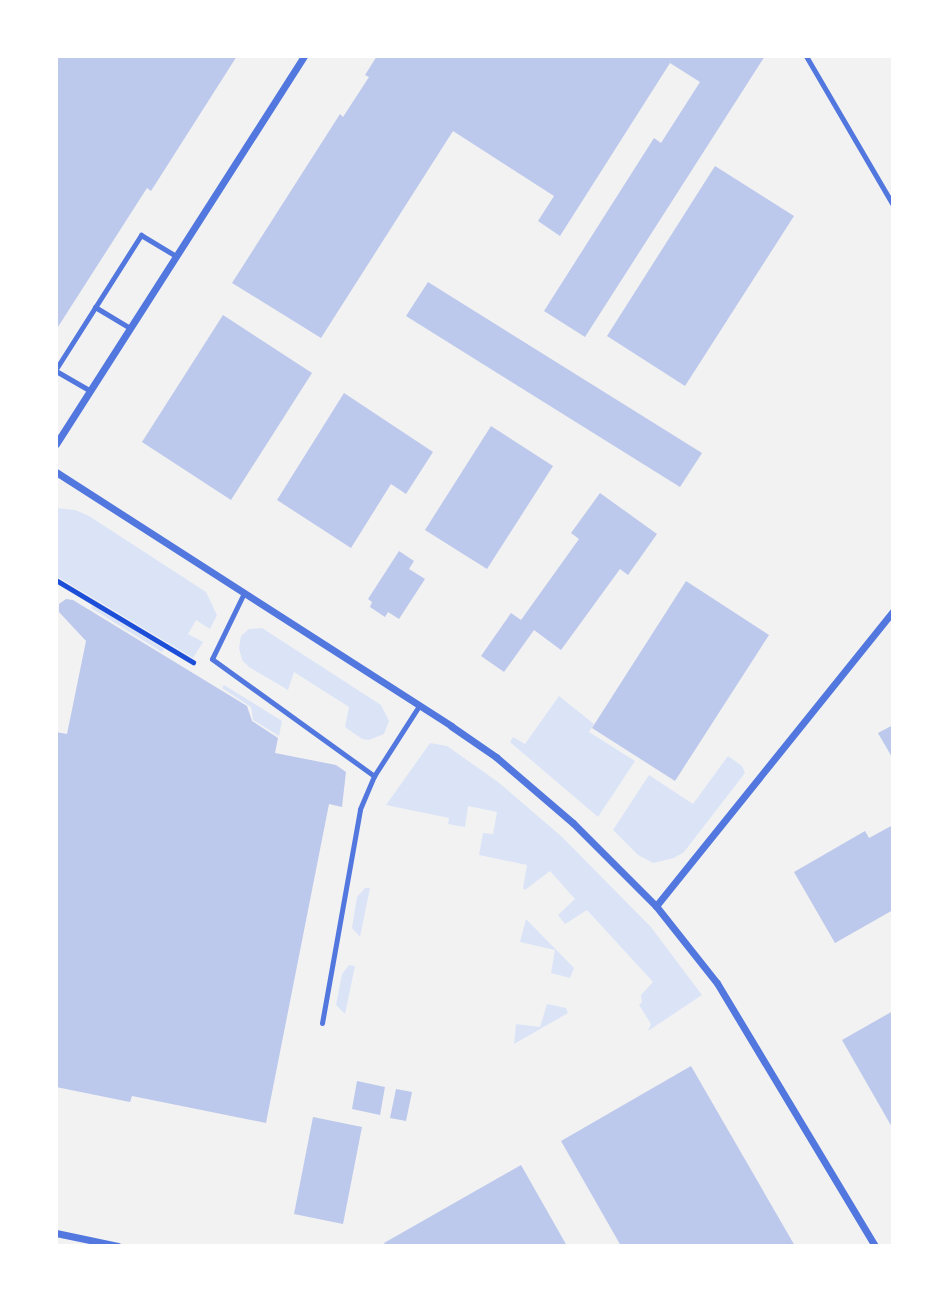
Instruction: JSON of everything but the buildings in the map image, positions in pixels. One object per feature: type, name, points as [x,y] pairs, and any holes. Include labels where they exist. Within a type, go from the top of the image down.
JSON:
[{"type":"street","points":[[56,444],[304,56]]},
{"type":"street","points":[[56,472],[419,706],[496,757],[538,791],[656,906],[717,984],[875,1246]]},
{"type":"street","points":[[656,906],[893,611]]},
{"type":"street","points":[[56,1233],[118,1246]]},
{"type":"lane","points":[[806,56],[893,205]]},
{"type":"lane","points":[[90,391],[56,370],[141,234],[176,256]]},
{"type":"lane","points":[[95,307],[130,328]]},
{"type":"lane","points":[[244,593],[212,659],[374,776]]},
{"type":"lane","points":[[322,1023],[360,809],[374,776],[419,706]]},
{"type":"path","points":[[56,580],[193,662],[212,659]]},
{"type":"shaded area","points":[[56,508],[75,510],[89,516],[206,592],[217,615],[210,629],[196,620],[188,634],[203,642],[193,658],[56,576]]},
{"type":"shaded area","points":[[93,605],[164,649],[162,652],[91,608]]},
{"type":"shaded area","points":[[262,628],[381,705],[389,721],[384,734],[369,740],[362,739],[345,727],[349,707],[294,672],[288,690],[249,667],[242,660],[239,648],[241,636],[249,629]]},
{"type":"shaded area","points":[[224,685],[282,721],[279,736],[253,720],[251,707],[222,688]]},
{"type":"shaded area","points":[[559,696],[594,724],[589,732],[635,761],[598,817],[510,742],[513,737],[525,744]]},
{"type":"shaded area","points":[[430,743],[447,746],[498,782],[561,836],[651,927],[702,995],[648,1031],[651,1024],[639,1005],[642,1002],[641,995],[653,982],[587,910],[565,924],[558,915],[575,899],[550,871],[525,890],[523,888],[527,865],[479,855],[483,833],[493,834],[497,812],[468,806],[465,827],[448,824],[449,818],[386,805]]},
{"type":"shaded area","points":[[728,756],[742,766],[745,773],[684,852],[674,858],[653,863],[638,855],[613,830],[649,775],[693,804]]},
{"type":"shaded area","points":[[365,888],[370,888],[360,937],[352,928],[357,897]]},
{"type":"shaded area","points":[[526,919],[574,968],[570,978],[551,973],[555,950],[520,942]]},
{"type":"shaded area","points":[[349,965],[355,966],[345,1014],[336,1005],[342,974]]},
{"type":"shaded area","points":[[547,1004],[566,1008],[568,1013],[514,1044],[516,1024],[540,1027]]}]
